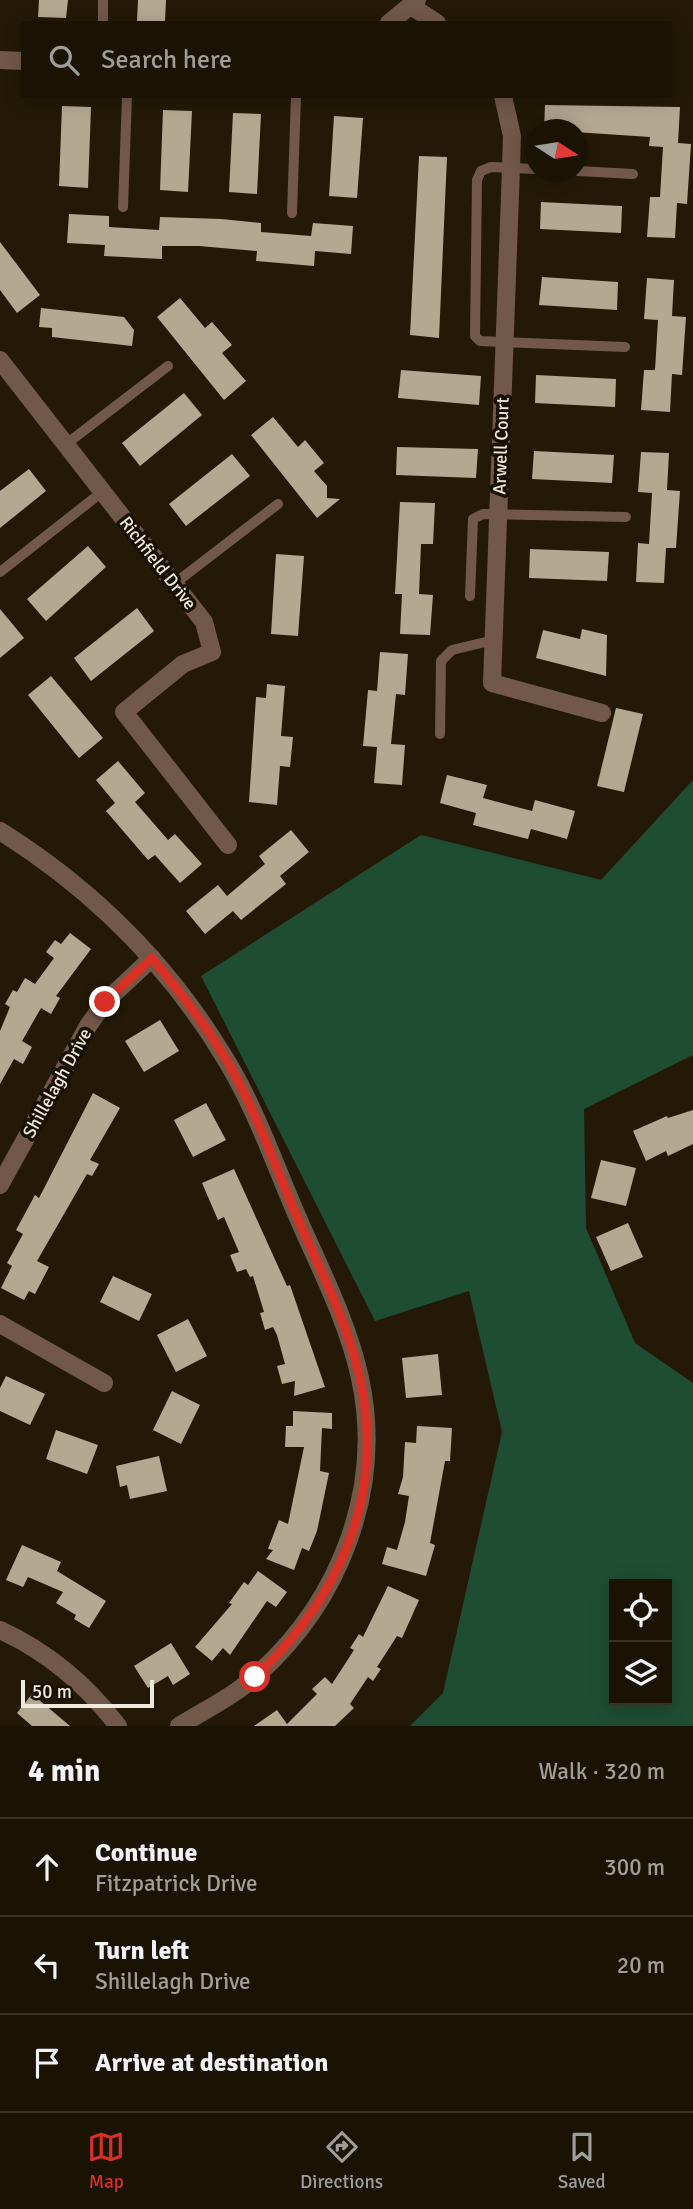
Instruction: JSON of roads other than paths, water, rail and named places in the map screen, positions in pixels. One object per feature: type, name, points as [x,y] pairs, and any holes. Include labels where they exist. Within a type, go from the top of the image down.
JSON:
[{"type":"street","points":[[391,21],[409,2],[433,21]]},
{"type":"street","points":[[0,60],[21,61]]},
{"type":"street","name":"Arwell Court","points":[[503,98],[512,136],[492,683],[602,713]]},
{"type":"street","name":"Richfield Drive","points":[[0,360],[204,622],[212,652],[183,664],[124,712],[228,845]]},
{"type":"street","points":[[0,831],[34,853],[98,903],[152,958],[224,1056],[249,1105],[353,1350],[360,1380],[367,1443],[364,1479],[347,1549],[316,1610],[299,1632],[255,1677],[179,1726]]},
{"type":"street","name":"Shillelagh Drive","points":[[0,1185],[88,1026],[105,1002],[152,958]]},
{"type":"street","points":[[0,1324],[104,1383]]},
{"type":"street","points":[[0,1630],[22,1640],[64,1668],[97,1699],[118,1726]]},
{"type":"lane","points":[[103,0],[103,21]]},
{"type":"lane","points":[[123,206],[127,98]]},
{"type":"lane","points":[[292,214],[296,98]]},
{"type":"lane","points":[[525,169],[491,167],[481,171],[477,180],[475,336],[480,341],[625,347]]},
{"type":"lane","points":[[588,172],[633,174]]},
{"type":"lane","points":[[65,446],[168,366]]},
{"type":"lane","points":[[0,572],[102,492]]},
{"type":"lane","points":[[174,584],[278,504]]},
{"type":"lane","points":[[470,596],[473,519],[483,514],[626,517]]},
{"type":"lane","points":[[440,734],[441,661],[452,650],[494,640]]}]
